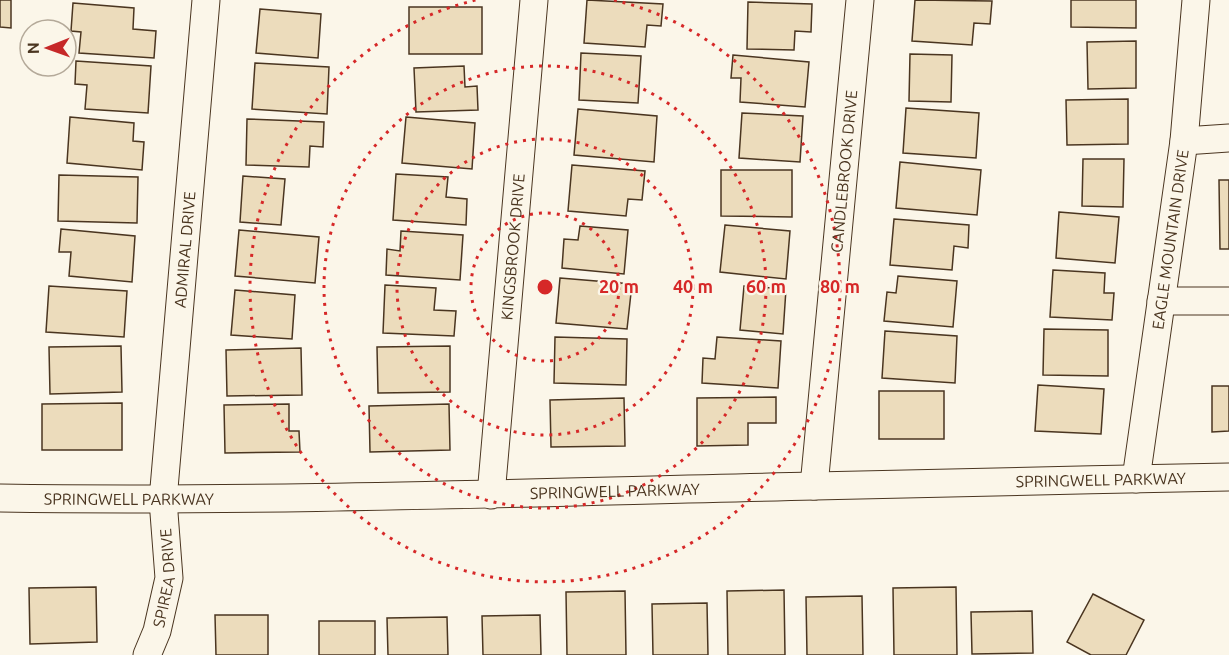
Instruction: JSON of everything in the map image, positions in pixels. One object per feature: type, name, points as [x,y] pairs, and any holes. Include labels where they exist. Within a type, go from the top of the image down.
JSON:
[{"type":"street","name":"ADMIRAL DRIVE","points":[[163,500],[206,0]]},
{"type":"street","name":"KINGSBROOK DRIVE","points":[[491,495],[534,0]]},
{"type":"street","name":"CANDLEBROOK DRIVE","points":[[814,486],[860,0]]},
{"type":"street","name":"EAGLE MOUNTAIN DRIVE","points":[[1136,479],[1184,141],[1196,0]]},
{"type":"street","points":[[1184,141],[1229,138]]},
{"type":"street","points":[[1161,301],[1229,301]]},
{"type":"street","name":"SPRINGWELL PARKWAY","points":[[0,498],[163,500],[491,495],[1229,477]]},
{"type":"street","name":"SPIREA DRIVE","points":[[147,655],[158,631],[169,578],[163,500]]},
{"type":"building","points":[[0,0],[11,0],[11,28],[0,27]]},
{"type":"building","points":[[587,0],[663,4],[661,26],[647,25],[645,47],[584,43]]},
{"type":"building","points":[[915,0],[992,1],[990,24],[974,23],[972,45],[912,41]]},
{"type":"building","points":[[1071,0],[1136,0],[1136,28],[1071,27]]},
{"type":"building","points":[[748,2],[812,4],[811,32],[795,31],[794,50],[747,49]]},
{"type":"building","points":[[73,3],[134,8],[133,29],[156,31],[154,58],[79,53],[81,32],[78,32],[78,18],[72,18]]},
{"type":"building","points":[[409,7],[482,7],[482,54],[409,54]]},
{"type":"building","points":[[260,9],[321,14],[318,58],[256,53]]},
{"type":"building","points":[[1136,41],[1136,88],[1088,89],[1087,42]]},
{"type":"building","points":[[581,53],[641,56],[638,103],[579,100]]},
{"type":"building","points":[[910,54],[952,55],[951,102],[909,101]]},
{"type":"building","points":[[733,55],[809,62],[805,107],[740,102],[741,78],[731,78]]},
{"type":"building","points":[[78,61],[151,66],[148,113],[85,109],[87,85],[75,84],[75,78],[78,78]]},
{"type":"building","points":[[255,63],[329,67],[327,114],[252,109]]},
{"type":"building","points":[[464,66],[465,87],[477,86],[478,110],[416,112],[414,68]]},
{"type":"building","points":[[1128,99],[1128,144],[1067,145],[1066,100]]},
{"type":"building","points":[[906,108],[979,113],[976,158],[903,153]]},
{"type":"building","points":[[578,109],[657,116],[654,162],[574,155]]},
{"type":"building","points":[[742,113],[803,116],[800,162],[739,158]]},
{"type":"building","points":[[70,117],[134,123],[133,141],[144,142],[142,170],[67,163]]},
{"type":"building","points":[[406,117],[475,123],[472,169],[402,163]]},
{"type":"building","points":[[247,119],[324,122],[323,147],[310,146],[309,167],[246,165]]},
{"type":"building","points":[[1083,159],[1124,159],[1123,207],[1082,206]]},
{"type":"building","points":[[900,162],[981,170],[977,215],[896,208]]},
{"type":"building","points":[[572,165],[645,171],[642,200],[628,199],[626,216],[568,211]]},
{"type":"building","points":[[721,170],[792,170],[792,217],[721,216]]},
{"type":"building","points":[[396,174],[448,177],[446,197],[467,199],[466,225],[393,220]]},
{"type":"building","points":[[59,175],[138,177],[137,223],[58,221]]},
{"type":"building","points":[[243,176],[285,179],[281,225],[240,222]]},
{"type":"building","points":[[1219,180],[1229,180],[1229,249],[1220,249]]},
{"type":"building","points":[[1059,212],[1119,217],[1115,263],[1056,258]]},
{"type":"building","points":[[894,219],[969,225],[968,248],[954,246],[952,270],[890,265]]},
{"type":"building","points":[[725,225],[790,231],[786,279],[720,272]]},
{"type":"building","points":[[580,226],[628,230],[624,274],[562,268],[564,239],[578,240]]},
{"type":"building","points":[[61,229],[135,236],[132,282],[69,276],[71,252],[59,252]]},
{"type":"building","points":[[239,230],[319,237],[315,283],[235,276]]},
{"type":"building","points":[[401,231],[463,235],[460,280],[386,275],[387,249],[400,251]]},
{"type":"building","points":[[1053,270],[1105,273],[1104,293],[1114,293],[1112,320],[1050,317]]},
{"type":"building","points":[[898,276],[957,281],[953,327],[884,321],[887,292],[896,293]]},
{"type":"building","points":[[560,278],[632,284],[627,329],[556,323]]},
{"type":"building","points":[[385,285],[436,288],[434,310],[456,311],[454,336],[383,333]]},
{"type":"building","points":[[49,286],[127,291],[124,337],[46,332]]},
{"type":"building","points":[[744,286],[786,289],[783,334],[740,330]]},
{"type":"building","points":[[235,290],[295,295],[292,339],[231,335]]},
{"type":"building","points":[[1044,329],[1108,330],[1108,376],[1043,375]]},
{"type":"building","points":[[885,331],[957,336],[955,383],[882,378]]},
{"type":"building","points":[[555,337],[627,339],[626,385],[554,383]]},
{"type":"building","points":[[717,337],[781,341],[778,388],[702,383],[703,358],[715,359]]},
{"type":"building","points":[[121,346],[122,392],[50,394],[49,347]]},
{"type":"building","points":[[450,346],[450,392],[378,393],[377,347]]},
{"type":"building","points":[[301,348],[302,395],[227,396],[226,350]]},
{"type":"building","points":[[1038,385],[1104,389],[1101,434],[1035,431]]},
{"type":"building","points":[[1212,386],[1229,386],[1229,431],[1212,432]]},
{"type":"building","points":[[879,391],[944,391],[944,439],[879,439]]},
{"type":"building","points":[[776,397],[776,423],[748,423],[748,445],[697,446],[697,398]]},
{"type":"building","points":[[624,398],[625,446],[551,447],[550,400]]},
{"type":"building","points":[[122,403],[122,450],[42,450],[42,404]]},
{"type":"building","points":[[289,404],[289,431],[299,431],[300,452],[225,453],[224,405]]},
{"type":"building","points":[[449,404],[450,450],[370,452],[369,406]]},
{"type":"building","points":[[96,587],[97,642],[30,644],[29,588]]},
{"type":"building","points":[[956,587],[957,655],[894,655],[893,588]]},
{"type":"building","points":[[784,590],[785,655],[728,655],[727,591]]},
{"type":"building","points":[[625,591],[626,655],[567,655],[566,592]]},
{"type":"building","points":[[1093,594],[1144,620],[1126,655],[1091,655],[1067,642]]},
{"type":"building","points":[[862,596],[863,655],[807,655],[806,597]]},
{"type":"building","points":[[707,603],[708,655],[653,655],[652,604]]},
{"type":"building","points":[[1032,611],[1033,653],[972,654],[971,612]]},
{"type":"building","points":[[215,615],[268,615],[268,655],[216,655]]},
{"type":"building","points":[[540,615],[541,655],[483,655],[482,616]]},
{"type":"building","points":[[447,617],[448,655],[388,655],[387,618]]},
{"type":"building","points":[[319,621],[375,621],[375,655],[319,655]]}]
